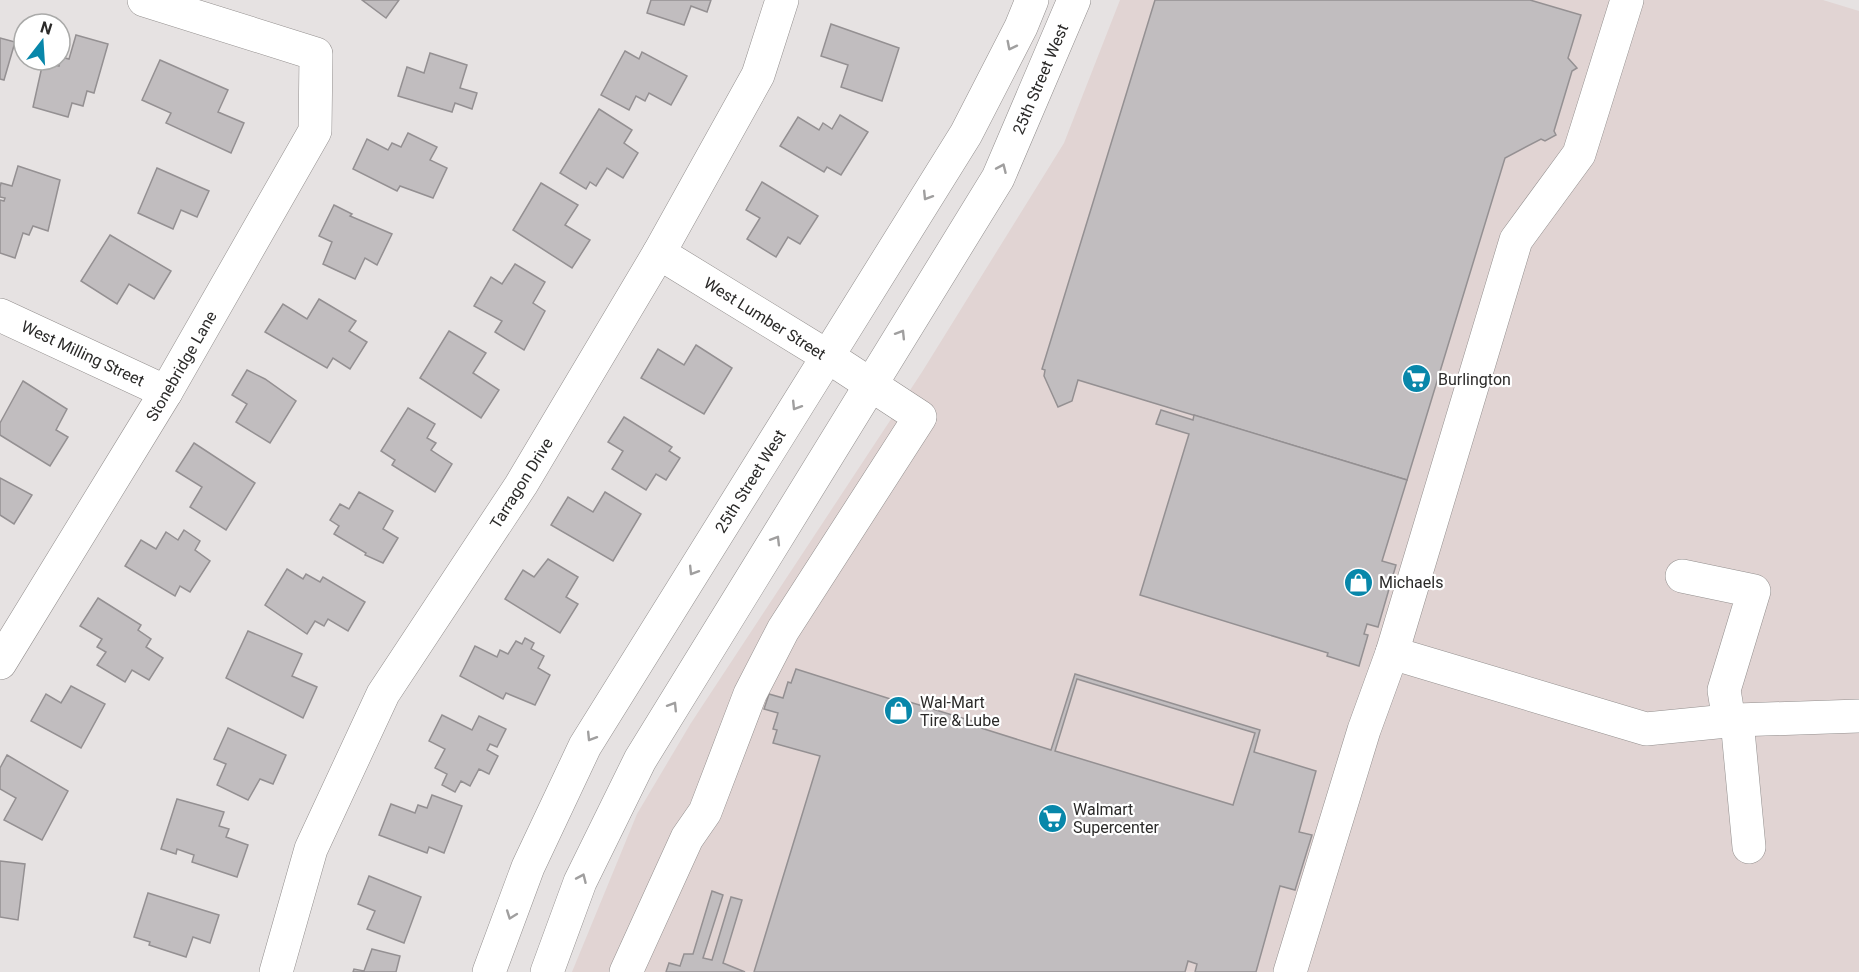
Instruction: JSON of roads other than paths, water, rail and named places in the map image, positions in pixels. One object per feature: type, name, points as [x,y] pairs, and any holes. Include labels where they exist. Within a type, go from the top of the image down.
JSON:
[{"type":"street","name":"Stonebridge Lane","points":[[0,663],[166,392],[315,132],[316,54],[144,0]]},
{"type":"street","name":"Tarragon Drive","points":[[276,972],[311,849],[383,694],[521,486],[659,253],[758,75],[782,0]]},
{"type":"street","name":"25th Street West","points":[[489,972],[528,867],[585,746],[966,134],[1021,27],[1032,0]]},
{"type":"street","name":"25th Street West","points":[[547,972],[580,882],[640,760],[998,178],[1074,0]]},
{"type":"street","points":[[1290,972],[1364,730],[1392,653],[1516,240],[1580,154],[1627,0]]},
{"type":"street","name":"West Lumber Street","points":[[626,972],[687,838],[705,812],[750,694],[783,630],[920,417],[827,356],[659,253]]},
{"type":"street","name":"West Milling Street","points":[[0,315],[166,392]]},
{"type":"street","points":[[1682,576],[1754,591],[1724,690],[1733,720],[1749,847]]},
{"type":"street","points":[[1392,653],[1646,729],[1733,720],[1859,716]]},
{"type":"place","name":"Burlington","points":[[1417,379]]},
{"type":"place","name":"Michaels","points":[[1358,582]]},
{"type":"place","name":"Wal-Mart Tire & Lube","points":[[899,711]]},
{"type":"place","name":"Walmart Supercenter","points":[[1052,818]]}]
